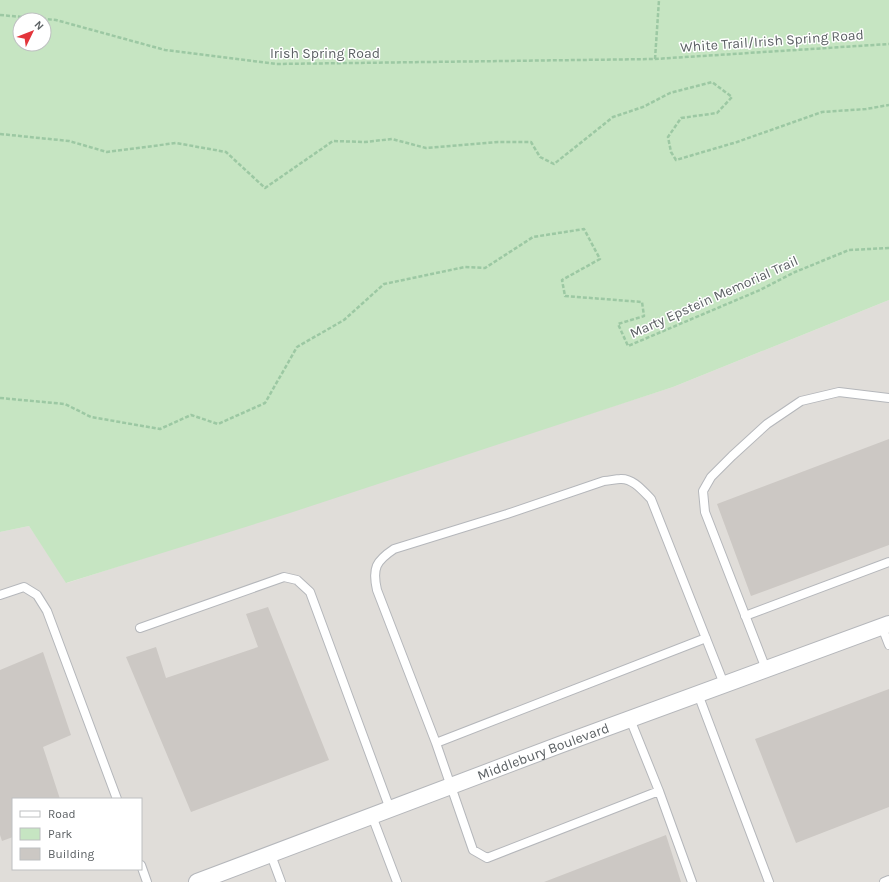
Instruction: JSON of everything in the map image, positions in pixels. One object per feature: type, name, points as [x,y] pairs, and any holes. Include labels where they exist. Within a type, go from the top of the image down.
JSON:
[{"type":"street","name":"Middlebury Boulevard","points":[[198,882],[630,719],[885,625]]},
{"type":"lane","points":[[766,669],[705,512],[703,491],[711,477],[732,456],[767,424],[801,401],[839,392],[889,398]]},
{"type":"lane","points":[[659,791],[487,858],[474,850],[436,743],[376,584],[374,577],[377,564],[383,556],[394,549],[507,514],[604,481],[621,478],[639,487],[651,500],[724,684]]},
{"type":"lane","points":[[746,616],[889,562]]},
{"type":"lane","points":[[140,628],[284,576],[297,580],[310,592],[390,809]]},
{"type":"lane","points":[[0,596],[24,587],[37,595],[47,611],[117,798]]},
{"type":"lane","points":[[885,625],[889,645]]},
{"type":"lane","points":[[436,743],[706,638]]},
{"type":"lane","points":[[698,694],[769,882]]},
{"type":"lane","points":[[630,719],[659,791],[692,882]]},
{"type":"lane","points":[[372,816],[397,882]]},
{"type":"lane","points":[[271,855],[281,882]]},
{"type":"lane","points":[[142,867],[148,882]]},
{"type":"lane","points":[[884,882],[889,880]]},
{"type":"path","points":[[655,59],[659,0]]},
{"type":"path","name":"Irish Spring Road","points":[[0,15],[56,20],[165,50],[276,64],[655,59]]},
{"type":"path","name":"White Trail/Irish Spring Road","points":[[655,59],[889,44]]},
{"type":"path","points":[[0,134],[69,141],[106,152],[176,143],[226,152],[265,188],[333,141],[365,142],[392,139],[426,148],[490,142],[531,142],[540,157],[554,164],[613,117],[643,107],[670,93],[712,82],[732,96],[717,113],[681,118],[668,137],[671,152],[676,160],[737,142],[822,112],[866,109],[889,105]]},
{"type":"path","name":"Marty Epstein Memorial Trail","points":[[0,398],[65,404],[91,417],[160,429],[190,415],[218,424],[265,403],[297,347],[344,320],[384,284],[465,267],[485,268],[533,237],[584,229],[600,259],[562,280],[565,296],[642,302],[644,316],[618,324],[628,346],[760,290],[795,272],[849,250],[889,248]]},
{"type":"shaded area","points":[[889,300],[889,882],[0,882],[0,532],[29,526],[67,583],[673,387]]},
{"type":"green space","points":[[0,0],[889,0],[889,300],[673,387],[290,513],[66,583],[29,526],[0,532]]},
{"type":"building","points":[[889,439],[889,545],[751,596],[717,504]]},
{"type":"building","points":[[268,607],[329,760],[191,812],[126,657],[156,647],[166,678],[258,647],[246,614]]},
{"type":"building","points":[[43,652],[71,735],[43,747],[60,798],[12,798],[12,837],[2,841],[0,835],[0,670]]},
{"type":"building","points":[[889,689],[889,807],[796,843],[755,739]]},
{"type":"building","points":[[666,835],[681,882],[544,882]]}]
